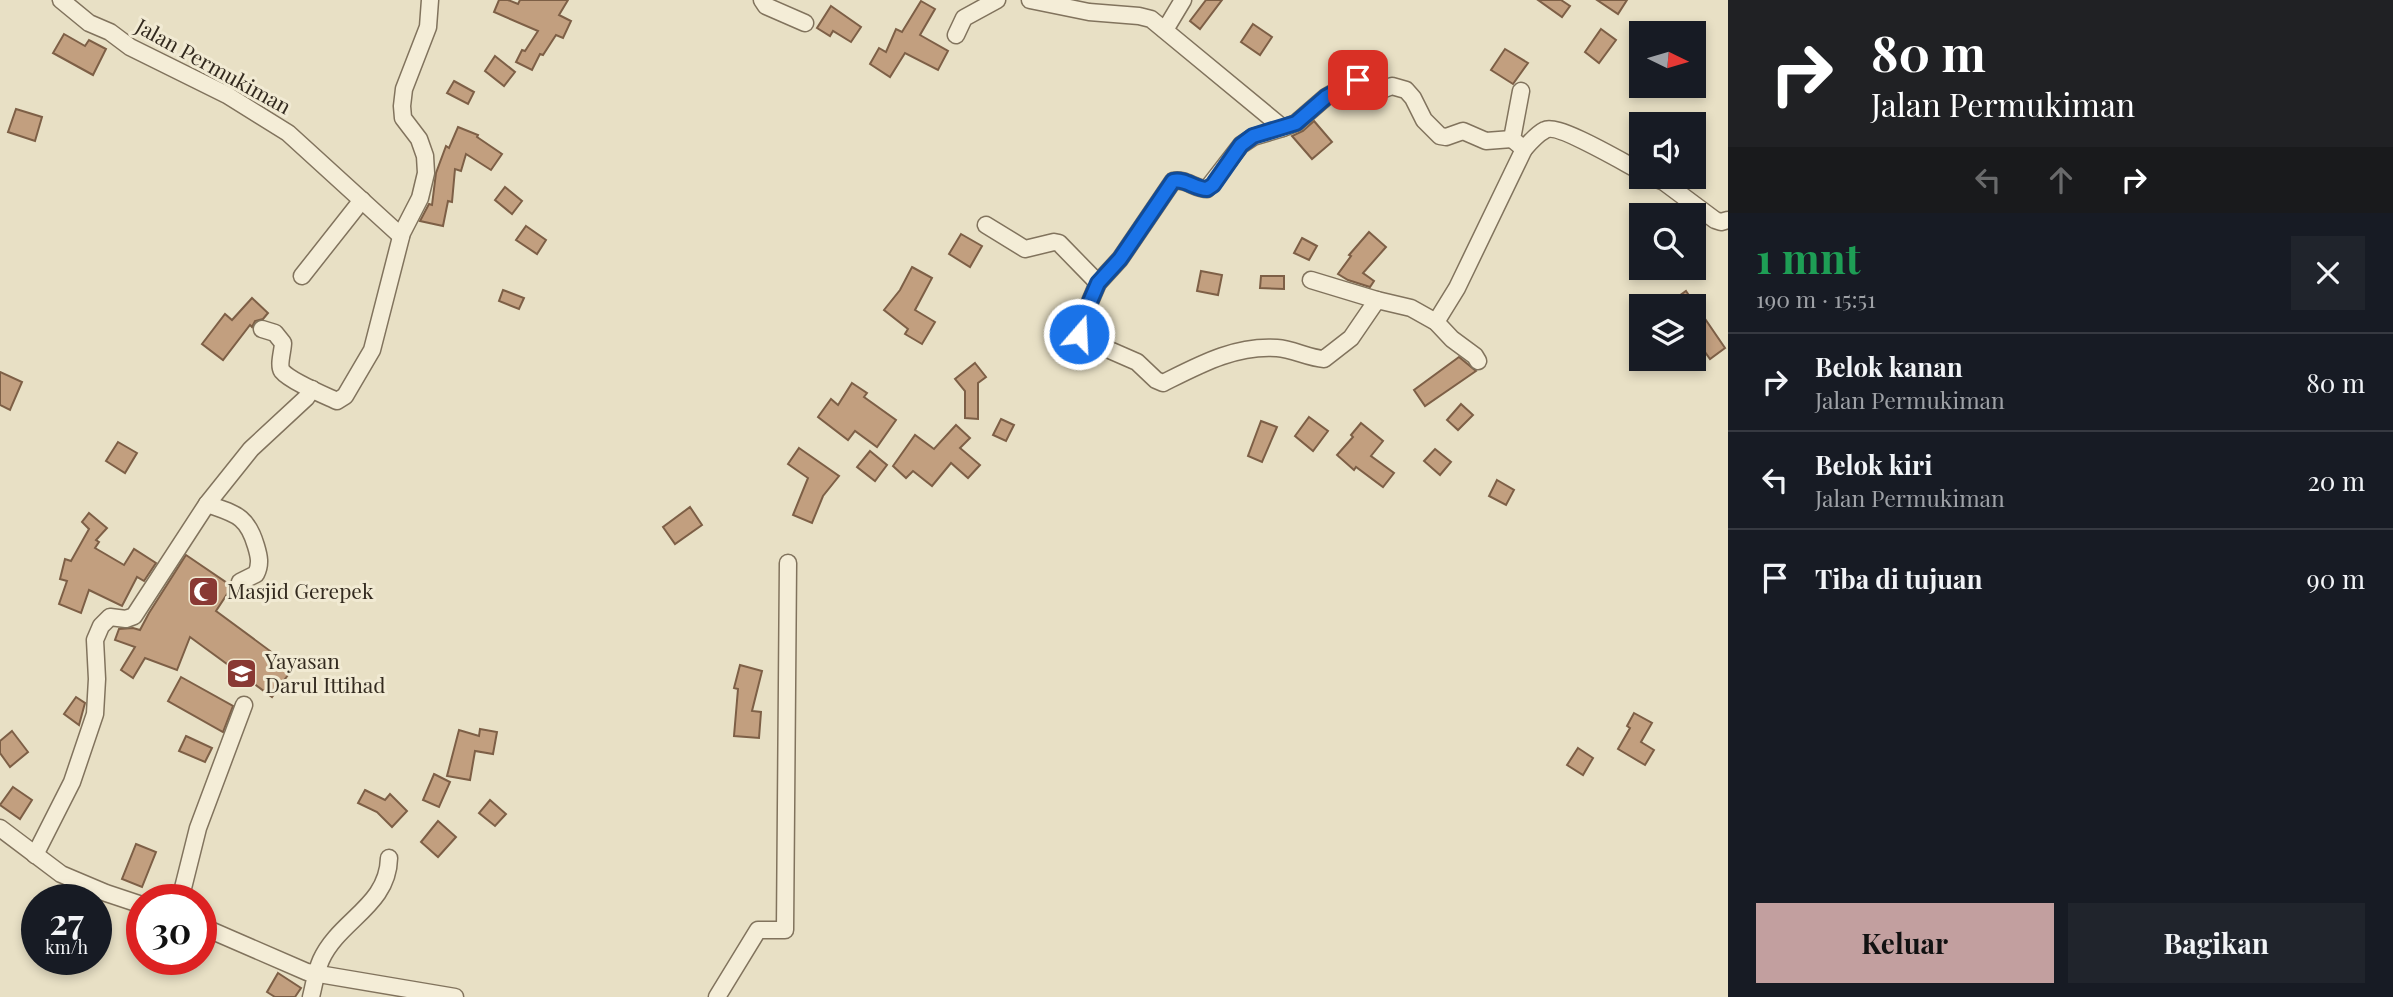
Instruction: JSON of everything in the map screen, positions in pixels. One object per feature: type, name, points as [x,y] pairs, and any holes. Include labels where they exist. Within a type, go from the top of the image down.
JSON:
[{"type":"street","name":"Jalan Permukiman","points":[[61,0],[89,23],[110,32],[130,47],[228,95],[288,133],[401,236]]},
{"type":"street","points":[[262,329],[275,333],[283,343],[283,371],[304,386],[340,401],[372,350],[401,236],[420,198],[426,173],[423,148],[403,118],[402,106],[404,89],[428,27],[430,0]]},
{"type":"street","points":[[762,0],[766,6],[805,23]]},
{"type":"street","points":[[956,35],[964,18],[997,0]]},
{"type":"street","points":[[1030,0],[1089,12],[1151,19],[1283,128]]},
{"type":"street","points":[[1165,30],[1183,0]]},
{"type":"street","points":[[1377,300],[1351,338],[1324,359],[1278,348],[1234,352],[1199,363],[1163,383],[1137,362],[1082,338],[1079,334],[1080,325],[1098,283],[1120,259],[1173,181],[1182,180],[1198,188],[1207,189],[1213,185],[1241,145],[1253,136],[1296,123],[1326,97],[1356,80],[1374,93],[1392,86],[1406,90],[1424,120],[1440,136],[1446,137],[1463,131],[1486,141],[1518,144],[1545,130],[1553,129],[1629,165]]},
{"type":"street","points":[[1436,322],[1463,275],[1518,144],[1521,91]]},
{"type":"street","points":[[1673,189],[1715,220],[1728,220]]},
{"type":"street","points":[[302,276],[362,200]]},
{"type":"street","points":[[986,225],[1025,249],[1059,243],[1098,283]]},
{"type":"street","points":[[1311,280],[1411,308],[1436,322],[1478,361]]},
{"type":"street","points":[[35,855],[72,782],[95,714],[97,632],[110,617],[126,619],[134,616],[207,504],[251,449],[306,398],[312,389]]},
{"type":"street","points":[[207,504],[240,517],[251,529],[259,566],[256,574],[240,582]]},
{"type":"street","points":[[718,997],[758,930],[785,930],[788,563]]},
{"type":"street","points":[[184,884],[198,828],[244,705]]},
{"type":"street","points":[[0,828],[61,874],[126,900]]},
{"type":"street","points":[[311,997],[320,961],[339,934],[381,892],[389,872],[389,858]]},
{"type":"street","points":[[217,933],[307,972],[455,997]]},
{"type":"building","points":[[499,0],[518,4],[520,0],[568,0],[559,15],[571,21],[563,38],[556,35],[543,55],[540,54],[532,70],[516,62],[538,31],[494,12]]},
{"type":"building","points":[[1206,0],[1222,0],[1200,29],[1190,21]]},
{"type":"building","points":[[1538,0],[1561,0],[1570,6],[1562,17]]},
{"type":"building","points":[[1597,0],[1627,0],[1618,14]]},
{"type":"building","points":[[921,1],[935,9],[920,35],[948,51],[938,70],[905,53],[890,77],[870,64],[879,48],[886,52],[896,29],[902,32]]},
{"type":"building","points":[[831,6],[861,27],[851,42],[833,31],[830,36],[817,28]]},
{"type":"building","points":[[1253,24],[1272,37],[1260,55],[1241,42]]},
{"type":"building","points":[[1601,29],[1616,40],[1599,63],[1585,52]]},
{"type":"building","points":[[64,34],[85,46],[89,40],[106,49],[93,75],[53,53]]},
{"type":"building","points":[[1505,49],[1528,63],[1513,84],[1491,70]]},
{"type":"building","points":[[495,56],[515,72],[504,86],[485,71]]},
{"type":"building","points":[[454,81],[474,92],[468,104],[447,93]]},
{"type":"building","points":[[16,109],[42,117],[35,141],[8,132]]},
{"type":"building","points":[[1314,121],[1332,142],[1312,159],[1292,136]]},
{"type":"building","points":[[458,127],[478,135],[477,137],[502,154],[491,170],[466,154],[461,171],[455,169],[452,202],[448,201],[443,226],[420,221],[429,204],[432,205],[436,173],[446,146],[449,148]]},
{"type":"building","points":[[505,187],[522,201],[512,214],[495,200]]},
{"type":"building","points":[[526,226],[546,240],[537,254],[516,240]]},
{"type":"building","points":[[1369,232],[1386,247],[1363,273],[1374,281],[1370,287],[1338,274],[1351,256],[1349,255]]},
{"type":"building","points":[[961,234],[982,246],[970,267],[949,254]]},
{"type":"building","points":[[1302,238],[1317,246],[1309,260],[1294,253]]},
{"type":"building","points":[[912,267],[932,278],[915,310],[935,322],[922,344],[905,334],[908,329],[884,310],[900,290]]},
{"type":"building","points":[[1201,271],[1222,275],[1218,295],[1197,291]]},
{"type":"building","points":[[1261,276],[1284,276],[1284,289],[1260,288]]},
{"type":"building","points":[[503,290],[524,298],[519,309],[499,301]]},
{"type":"building","points":[[252,298],[268,313],[263,319],[255,321],[252,327],[250,325],[223,360],[202,344],[225,314],[232,320]]},
{"type":"building","points":[[1706,320],[1725,348],[1710,359],[1706,353]]},
{"type":"building","points":[[1459,357],[1476,371],[1425,406],[1414,390]]},
{"type":"building","points":[[975,363],[986,377],[978,383],[978,419],[965,418],[965,391],[955,379]]},
{"type":"building","points":[[0,372],[22,382],[10,410],[0,405]]},
{"type":"building","points":[[852,383],[867,393],[864,397],[896,420],[877,447],[855,431],[848,440],[818,417],[831,399],[838,405]]},
{"type":"building","points":[[1461,404],[1473,415],[1458,430],[1447,420]]},
{"type":"building","points":[[1309,417],[1328,431],[1313,451],[1295,436]]},
{"type":"building","points":[[1001,419],[1014,425],[1006,441],[993,435]]},
{"type":"building","points":[[1261,421],[1277,427],[1262,462],[1248,456]]},
{"type":"building","points":[[1361,423],[1383,441],[1371,456],[1394,473],[1383,487],[1356,467],[1354,470],[1337,455]]},
{"type":"building","points":[[956,425],[970,438],[960,448],[980,465],[968,478],[951,463],[932,486],[913,471],[906,478],[893,466],[915,435],[934,449]]},
{"type":"building","points":[[118,442],[137,453],[125,473],[106,461]]},
{"type":"building","points":[[799,448],[839,476],[823,496],[812,523],[793,515],[808,478],[788,464]]},
{"type":"building","points":[[1435,449],[1451,462],[1440,475],[1424,461]]},
{"type":"building","points":[[870,451],[887,465],[875,481],[857,467]]},
{"type":"building","points":[[1497,480],[1514,490],[1506,505],[1489,496]]},
{"type":"building","points":[[690,507],[702,525],[675,544],[663,527]]},
{"type":"building","points":[[89,513],[107,528],[96,540],[99,542],[95,548],[124,565],[134,549],[156,563],[144,581],[137,577],[122,606],[89,590],[81,613],[59,604],[67,581],[60,579],[65,559],[71,561],[89,529],[82,522]]},
{"type":"building","points":[[186,555],[230,585],[231,588],[216,611],[293,668],[272,697],[190,637],[177,670],[145,658],[133,678],[121,670],[135,647],[115,640],[119,629],[140,630]]},
{"type":"building","points":[[740,665],[762,671],[752,711],[761,712],[759,738],[734,736],[738,689],[734,688]]},
{"type":"building","points":[[181,677],[233,706],[223,732],[168,701]]},
{"type":"building","points":[[76,697],[85,703],[79,725],[64,714]]},
{"type":"building","points":[[1634,713],[1652,723],[1641,742],[1654,750],[1645,765],[1618,749],[1630,728],[1627,726]]},
{"type":"building","points":[[480,729],[497,732],[493,754],[475,751],[470,780],[447,776],[459,730],[479,736]]},
{"type":"building","points":[[12,731],[28,752],[10,767],[0,753],[0,741]]},
{"type":"building","points":[[186,736],[212,748],[205,762],[179,751]]},
{"type":"building","points":[[1578,748],[1593,758],[1583,775],[1567,765]]},
{"type":"building","points":[[434,774],[450,782],[439,807],[423,800]]},
{"type":"building","points":[[13,787],[32,800],[20,819],[0,805]]},
{"type":"building","points":[[365,790],[385,800],[390,794],[407,811],[392,827],[377,812],[358,803]]},
{"type":"building","points":[[490,800],[506,814],[495,826],[479,813]]},
{"type":"building","points":[[438,821],[456,837],[438,857],[421,842]]},
{"type":"building","points":[[136,844],[156,852],[143,884],[122,879]]},
{"type":"building","points":[[278,973],[301,988],[295,997],[275,997],[267,992]]},
{"type":"place","name":"Masjid Gerepek","points":[[204,592]]},
{"type":"place","name":"Yayasan Darul Ittihad","points":[[242,674]]},
{"type":"route","points":[[1079,334],[1078,330],[1098,283],[1120,259],[1173,181],[1182,180],[1198,188],[1207,189],[1213,185],[1241,145],[1253,136],[1296,123],[1326,97],[1358,80]]}]
